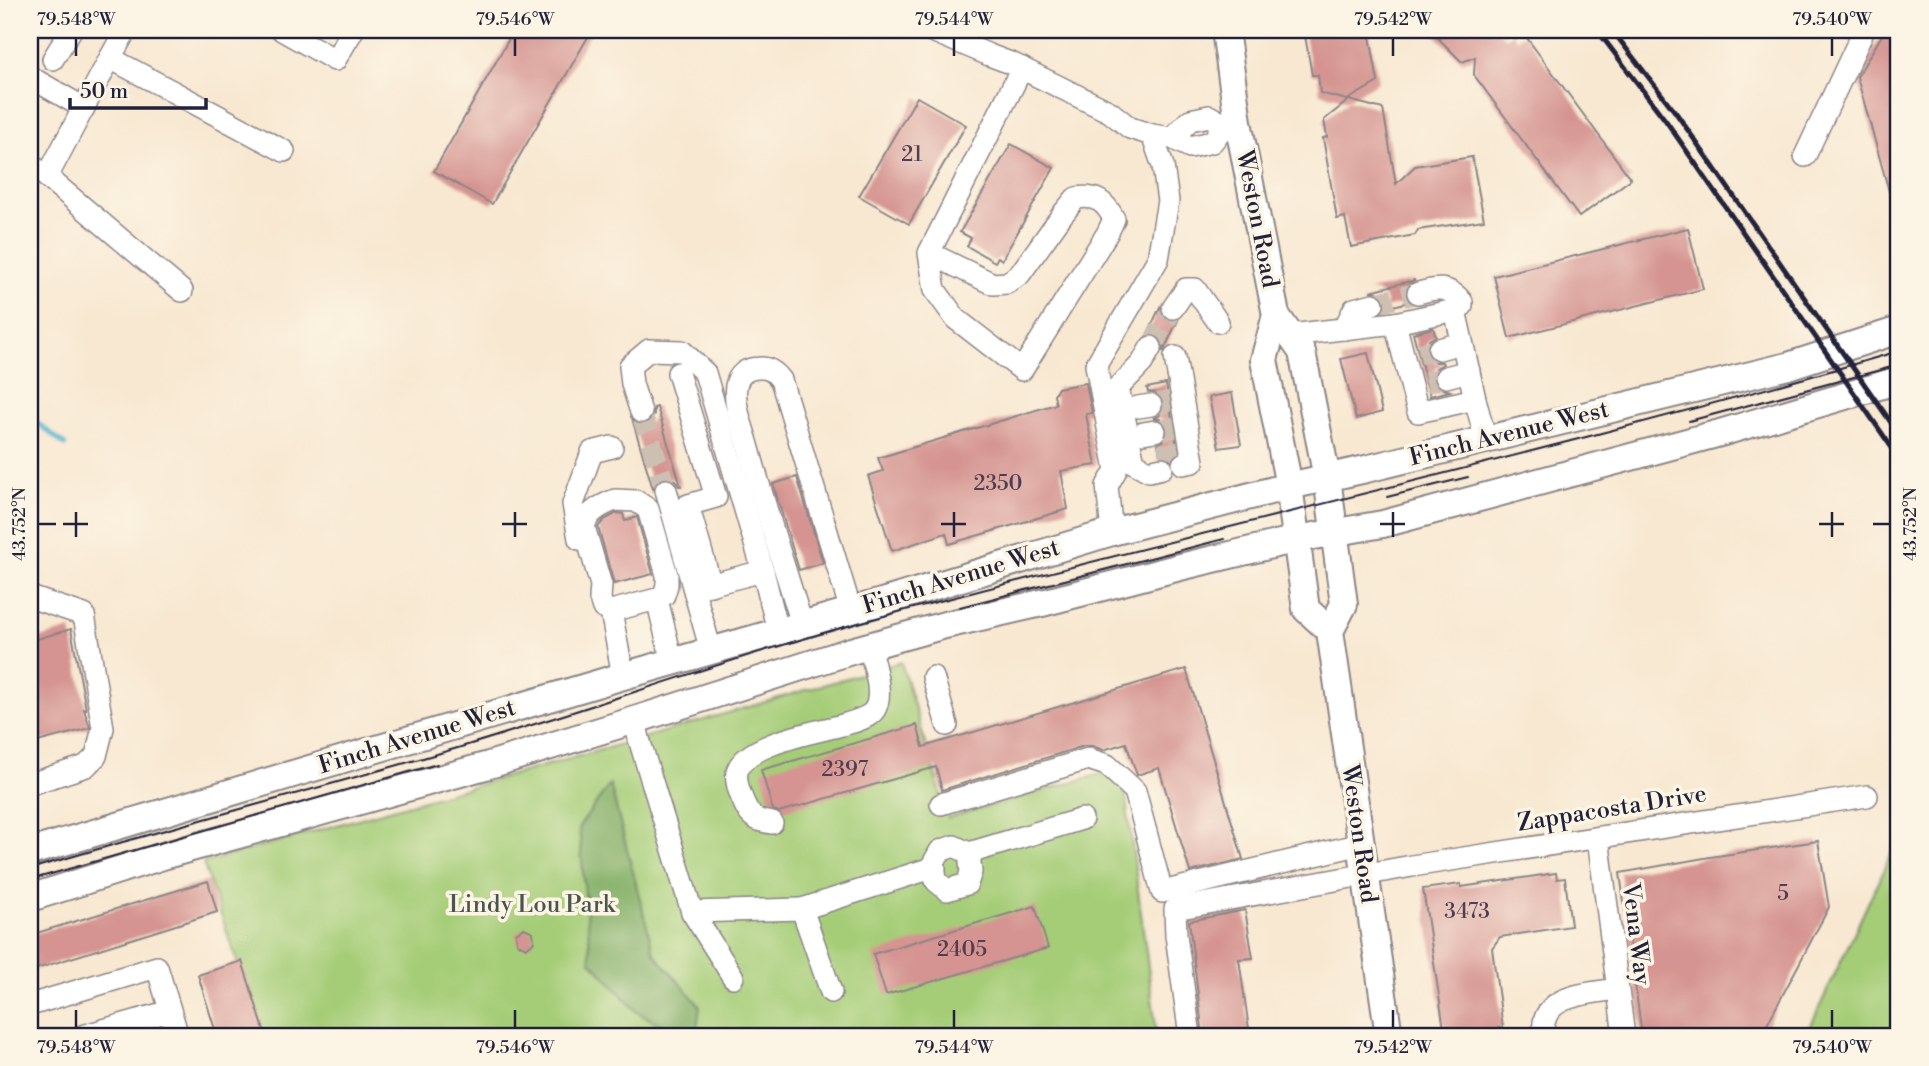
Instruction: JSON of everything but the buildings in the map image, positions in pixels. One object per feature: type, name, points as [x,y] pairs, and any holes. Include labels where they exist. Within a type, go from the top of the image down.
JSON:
[{"type":"main road","name":"Weston Road","points":[[1225,30],[1231,124],[1283,325],[1302,352],[1327,478],[1344,604],[1330,631],[1389,1036]]},
{"type":"main road","name":"Weston Road","points":[[1283,325],[1264,360],[1289,486],[1306,609],[1330,631]]},
{"type":"main road","name":"Finch Avenue West","points":[[30,852],[851,611],[1112,531],[1788,366],[1899,330]]},
{"type":"main road","name":"Finch Avenue West","points":[[30,898],[166,855],[489,765],[869,646],[1297,539],[1382,524],[1899,380]]},
{"type":"street","points":[[53,60],[71,30]]},
{"type":"street","points":[[126,30],[83,108],[38,171],[182,291]]},
{"type":"street","points":[[282,30],[335,60],[352,30]]},
{"type":"street","points":[[930,30],[1022,68],[1110,112],[1130,128],[1162,137],[1190,120],[1209,116],[1231,124]]},
{"type":"street","points":[[1805,156],[1864,30]]},
{"type":"street","points":[[110,58],[284,151]]},
{"type":"street","points":[[929,253],[993,284],[1007,283],[1020,274],[1076,198],[1091,196],[1108,206],[1114,219],[1108,232],[1022,370],[956,319],[935,290],[929,253],[1022,68]]},
{"type":"street","points":[[30,77],[83,108]]},
{"type":"street","points":[[1112,531],[1107,486],[1116,470],[1096,365],[1157,259],[1168,201],[1162,137]]},
{"type":"street","points":[[1283,325],[1344,329],[1395,323],[1462,306],[1462,302],[1450,291],[1440,288],[1418,293]]},
{"type":"street","points":[[1173,308],[1186,289],[1195,289],[1218,322]]},
{"type":"street","points":[[1344,329],[1354,309],[1373,304]]},
{"type":"street","points":[[1454,310],[1486,440]]},
{"type":"street","points":[[1395,323],[1420,354],[1428,382],[1418,412],[1475,400]]},
{"type":"street","points":[[1420,354],[1462,344]]},
{"type":"street","points":[[641,412],[632,384],[630,366],[649,350],[682,351],[705,373],[763,570],[790,628]]},
{"type":"street","points":[[1149,361],[1118,388],[1134,463],[1167,460],[1161,403],[1175,357]]},
{"type":"street","points":[[790,628],[737,405],[738,377],[755,367],[776,373],[781,380],[851,611]]},
{"type":"street","points":[[1428,382],[1469,371]]},
{"type":"street","points":[[678,373],[716,497],[688,505],[711,650]]},
{"type":"street","points":[[612,447],[592,453],[573,504],[592,620],[662,592],[703,587],[763,570]]},
{"type":"street","points":[[666,490],[703,587]]},
{"type":"street","points":[[624,676],[612,614],[603,608],[600,599],[601,585],[584,527],[586,520],[602,505],[615,500],[636,501],[648,509],[667,575],[662,592],[672,662]]},
{"type":"street","points":[[30,597],[83,615],[103,728],[96,756],[86,766],[30,784]]},
{"type":"street","points":[[772,823],[758,821],[750,816],[737,783],[737,771],[751,754],[765,747],[865,718],[874,710],[878,698],[877,676],[869,646]]},
{"type":"street","points":[[933,677],[947,725]]},
{"type":"street","points":[[635,720],[692,912],[733,977]]},
{"type":"street","points":[[941,804],[1088,759],[1107,765],[1135,791],[1162,892],[1361,844]]},
{"type":"street","name":"Zappacosta Drive","points":[[1190,1036],[1175,909],[1412,866],[1867,796]]},
{"type":"street","points":[[969,853],[971,872],[967,884],[947,890],[936,881],[934,862],[940,851],[954,846],[969,853],[1082,819]]},
{"type":"street","name":"Vena Way","points":[[1598,838],[1624,1036]]},
{"type":"street","points":[[692,912],[802,909],[934,867]]},
{"type":"street","points":[[802,909],[831,992]]},
{"type":"street","points":[[30,1005],[157,967],[178,1036]]},
{"type":"street","points":[[1544,1036],[1545,1019],[1553,1007],[1562,1001],[1617,989]]},
{"type":"street","points":[[82,1036],[170,1011]]},
{"type":"green space","name":"Lindy Lou Park","points":[[901,662],[948,818],[1122,768],[1157,1036],[263,1036],[203,863]]},
{"type":"green space","points":[[610,784],[654,953],[700,1006],[696,1036],[683,1036],[638,1013],[591,961],[579,827]]},
{"type":"green space","points":[[1899,837],[1899,1036],[1806,1036]]},
{"type":"waterway","points":[[30,417],[65,445]]},
{"type":"tunnel","points":[[1373,304],[1418,293]]},
{"type":"tunnel","points":[[1151,347],[1173,308]]},
{"type":"tunnel","points":[[1419,354],[1439,349]]},
{"type":"tunnel","points":[[1426,382],[1446,377]]},
{"type":"tunnel","points":[[1151,405],[1171,401]]},
{"type":"tunnel","points":[[641,412],[666,490]]},
{"type":"tunnel","points":[[1155,431],[1176,427]]},
{"type":"tunnel","points":[[1159,455],[1181,452]]},
{"type":"tram line","points":[[30,869],[461,747],[775,647],[880,617],[1645,422],[1899,351]]},
{"type":"tram line","points":[[1689,421],[1899,365]]},
{"type":"tram line","points":[[1387,497],[1468,477]]},
{"type":"tram line","points":[[960,607],[1224,539]]},
{"type":"tram line","points":[[30,880],[437,764]]},
{"type":"railway","points":[[1597,30],[1666,121],[1899,458]]},
{"type":"railway","points":[[1612,30],[1676,113],[1899,434]]}]
